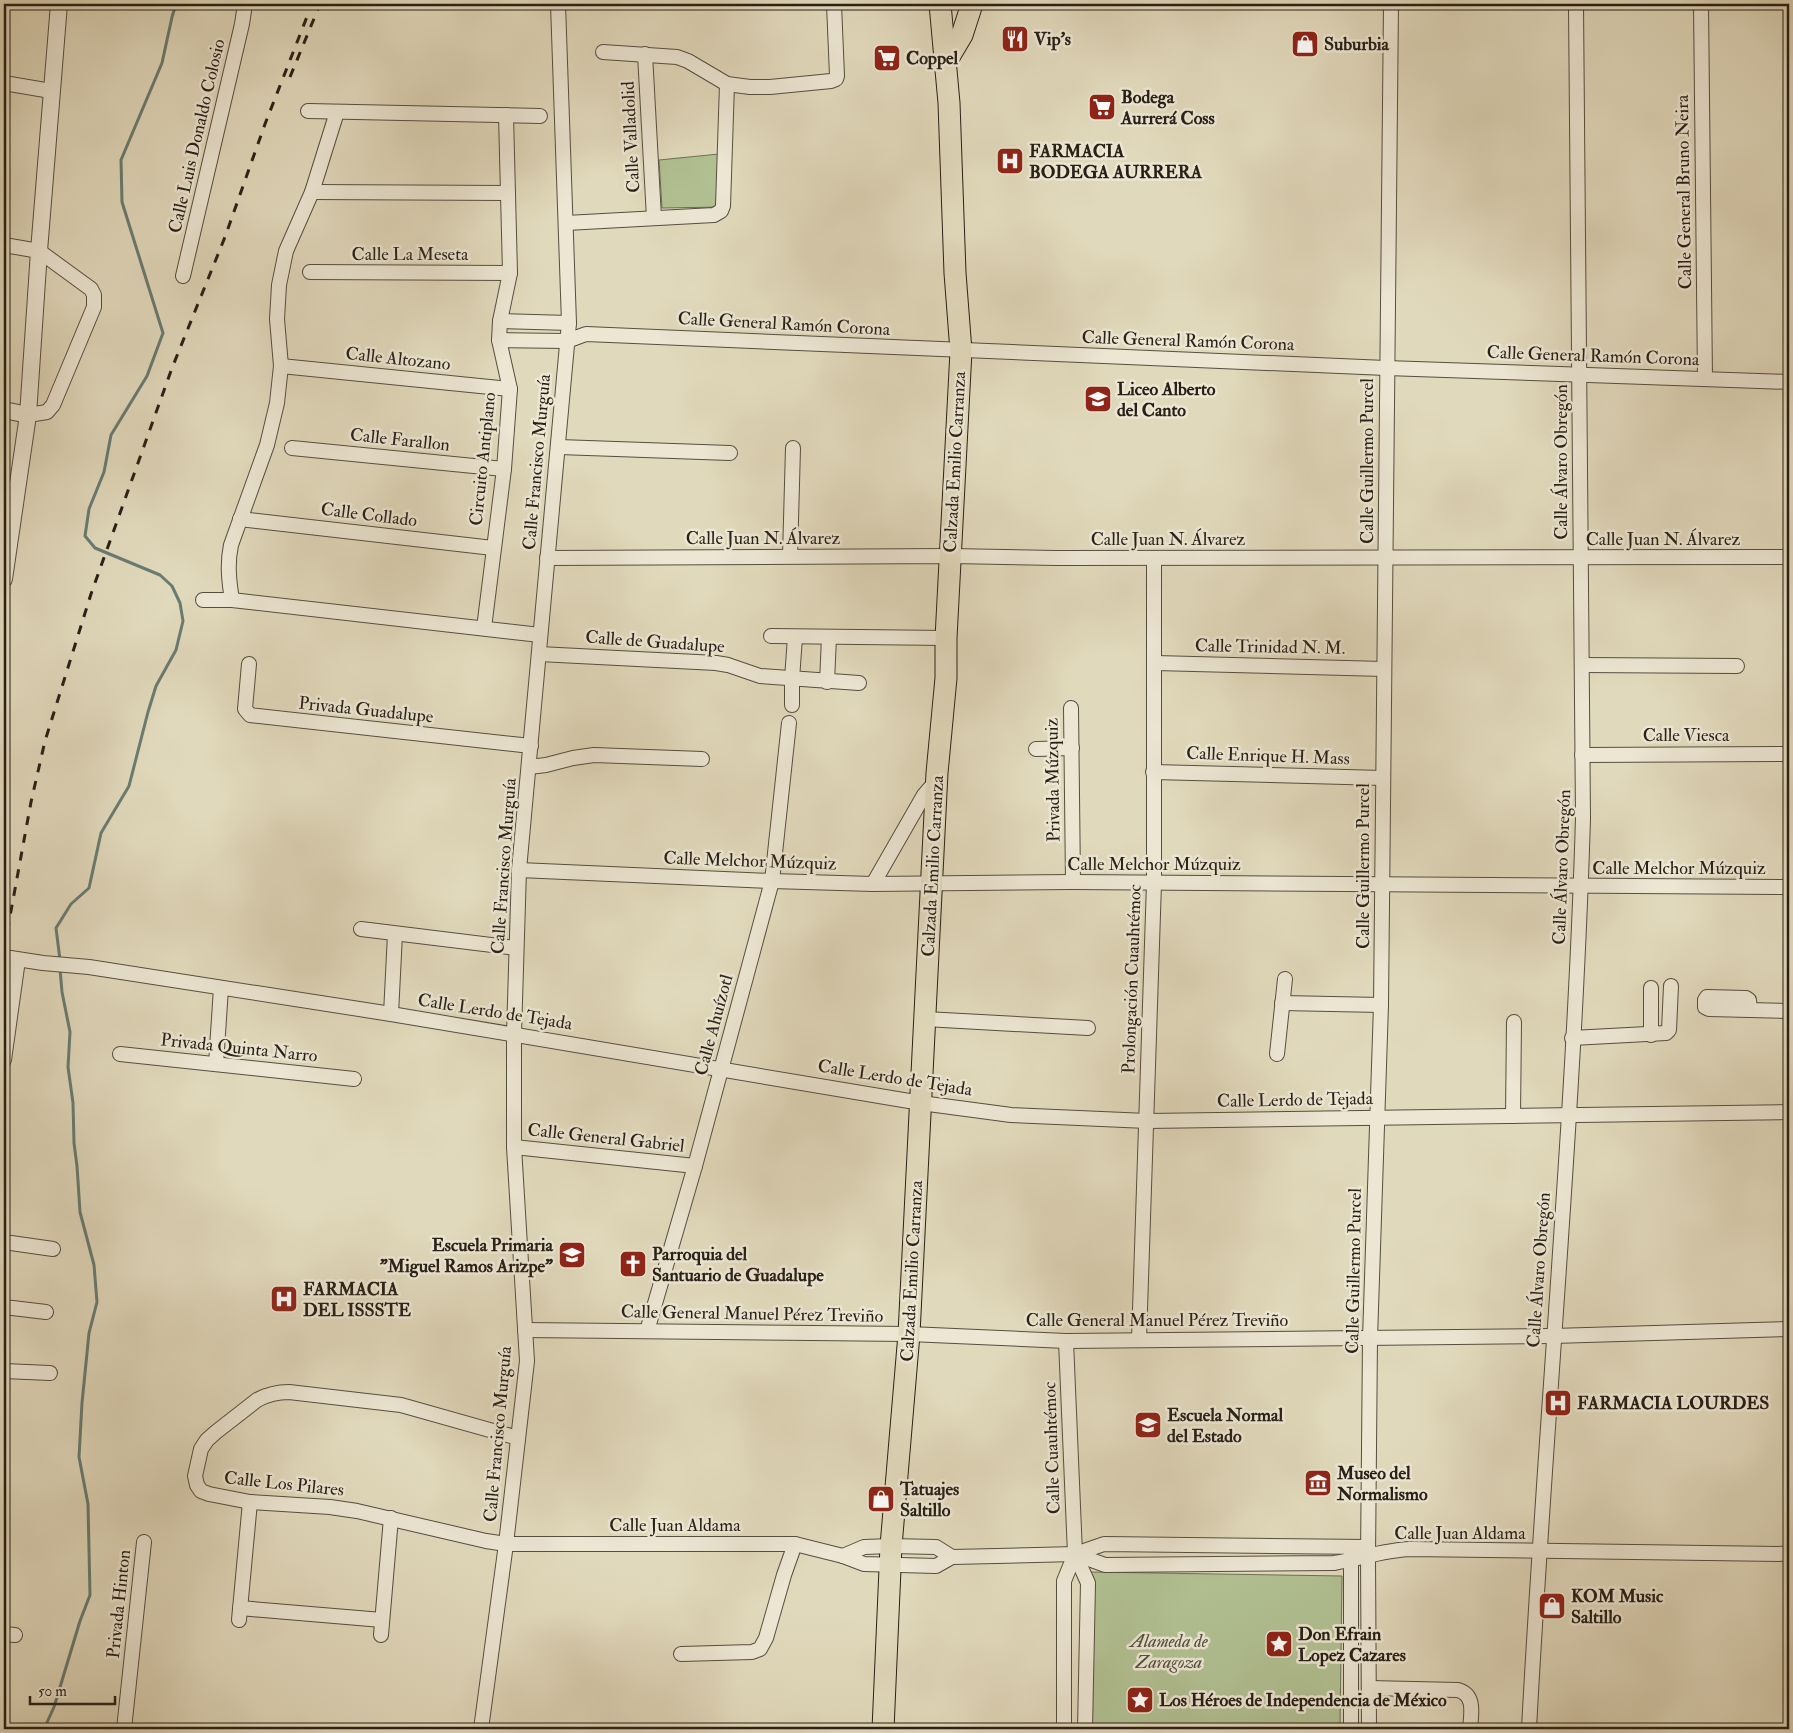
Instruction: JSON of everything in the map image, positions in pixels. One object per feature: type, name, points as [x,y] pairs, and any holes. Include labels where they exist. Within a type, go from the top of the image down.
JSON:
[{"type":"main road","points":[[962,35],[972,4]]},
{"type":"main road","points":[[946,62],[962,35],[985,4]]},
{"type":"main road","name":"Calzada Emilio Carranza","points":[[883,1729],[891,1555],[909,1334],[937,779],[946,678],[946,638],[961,351],[946,62],[937,6]]},
{"type":"street","points":[[4,579],[28,415],[38,251],[59,4]]},
{"type":"street","name":"Calle Luis Donaldo Colosio","points":[[183,276],[242,24],[245,4]]},
{"type":"street","name":"Calle Francisco Murguía","points":[[481,1729],[506,1544],[527,1361],[514,1147],[514,1034],[519,870],[569,323],[558,4]]},
{"type":"street","points":[[603,52],[677,57],[688,61],[727,84],[770,87],[831,82],[836,79],[834,4]]},
{"type":"street","name":"Calle Guillermo Purcel","points":[[1369,1729],[1370,1339],[1381,1005],[1391,4]]},
{"type":"street","name":"Calle Álvaro Obregón","points":[[1529,1729],[1538,1552],[1568,1115],[1581,886],[1582,665],[1576,4]]},
{"type":"street","name":"Calle General Bruno Neira","points":[[1701,4],[1705,379]]},
{"type":"street","name":"Calle Valladolid","points":[[645,54],[654,218]]},
{"type":"street","points":[[4,83],[51,91]]},
{"type":"street","points":[[566,223],[714,215],[721,211],[723,206],[727,84]]},
{"type":"street","points":[[308,111],[540,116]]},
{"type":"street","points":[[232,600],[228,574],[228,559],[231,545],[267,445],[277,403],[281,366],[277,320],[279,285],[286,251],[312,192],[337,112]]},
{"type":"street","name":"Circuito Antiplano","points":[[484,628],[504,469],[510,390],[499,340],[500,321],[510,273],[506,115]]},
{"type":"street","points":[[312,192],[508,192]]},
{"type":"street","points":[[4,245],[38,251],[91,289],[95,301],[53,406],[47,412],[28,415],[4,410]]},
{"type":"street","name":"Calle La Meseta","points":[[310,272],[510,273]]},
{"type":"street","points":[[500,321],[569,323],[586,334]]},
{"type":"street","name":"Calle General Ramón Corona","points":[[568,341],[586,334],[1386,368],[1789,382]]},
{"type":"street","points":[[499,340],[568,341]]},
{"type":"street","name":"Calle Altozano","points":[[281,366],[510,390]]},
{"type":"street","points":[[559,447],[730,453]]},
{"type":"street","name":"Calle Farallon","points":[[292,448],[504,469]]},
{"type":"street","points":[[790,556],[793,448]]},
{"type":"street","name":"Calle Collado","points":[[240,519],[493,548]]},
{"type":"street","name":"Calle Juan N. Álvarez","points":[[547,558],[951,556],[1056,558],[1789,558]]},
{"type":"street","name":"Prolongación Cuauhtémoc","points":[[1139,1340],[1154,882],[1154,558]]},
{"type":"street","points":[[203,600],[232,600],[540,635]]},
{"type":"street","points":[[771,636],[946,638]]},
{"type":"street","points":[[792,705],[795,637]]},
{"type":"street","points":[[827,682],[829,637]]},
{"type":"street","name":"Calle de Guadalupe","points":[[539,654],[716,663],[760,676],[859,683]]},
{"type":"street","name":"Calle Trinidad N. M.","points":[[1155,663],[1384,669]]},
{"type":"street","name":"Privada Guadalupe","points":[[249,664],[245,708],[250,715],[531,746]]},
{"type":"street","points":[[1582,665],[1737,666]]},
{"type":"street","name":"Privada Múzquiz","points":[[1071,708],[1073,882]]},
{"type":"street","name":"Calle Ahuízotl","points":[[647,1331],[695,1166],[772,881],[789,723]]},
{"type":"street","points":[[1036,749],[1072,748]]},
{"type":"street","name":"Calle Viesca","points":[[1582,755],[1789,754]]},
{"type":"street","points":[[529,767],[573,758],[594,756],[702,759]]},
{"type":"street","name":"Calle Enrique H. Mass","points":[[1153,772],[1383,778]]},
{"type":"street","points":[[873,884],[924,795],[937,779]]},
{"type":"street","name":"Calle Melchor Múzquiz","points":[[519,870],[873,884],[1154,882],[1789,887]]},
{"type":"street","points":[[361,929],[516,948]]},
{"type":"street","points":[[392,1014],[395,934]]},
{"type":"street","name":"Calle Lerdo de Tejada","points":[[4,957],[89,967],[392,1014],[721,1068],[921,1104],[1012,1114],[1147,1121],[1789,1112]]},
{"type":"street","points":[[4,1060],[18,960]]},
{"type":"street","points":[[1276,1054],[1285,980]]},
{"type":"street","points":[[1572,1038],[1664,1034],[1669,1030],[1671,986]]},
{"type":"street","points":[[216,1064],[221,988]]},
{"type":"street","points":[[1651,988],[1651,1035]]},
{"type":"street","points":[[1282,1003],[1381,1005]]},
{"type":"street","points":[[1750,1010],[1789,1011]]},
{"type":"street","points":[[926,1019],[1088,1028]]},
{"type":"street","points":[[1513,1116],[1514,1022]]},
{"type":"street","name":"Privada Quinta Narro","points":[[120,1054],[354,1079]]},
{"type":"street","name":"Calle General Gabriel","points":[[514,1147],[695,1166]]},
{"type":"street","points":[[4,1242],[52,1249]]},
{"type":"street","points":[[4,1307],[46,1312]]},
{"type":"street","name":"Calle General Manuel Pérez Treviño","points":[[525,1330],[909,1334],[1066,1341],[1553,1336],[1789,1329]]},
{"type":"street","name":"Calle Cuauhtémoc","points":[[1066,1341],[1075,1554],[1088,1583],[1085,1729]]},
{"type":"street","points":[[4,1371],[50,1373]]},
{"type":"street","name":"Calle Los Pilares","points":[[506,1544],[391,1518],[330,1507],[250,1502],[209,1494],[200,1491],[195,1476],[201,1449],[207,1440],[258,1400],[267,1394],[277,1392],[401,1404],[518,1438]]},
{"type":"street","points":[[250,1502],[239,1614],[382,1620]]},
{"type":"street","points":[[381,1635],[391,1518]]},
{"type":"street","name":"Privada Hinton","points":[[124,1729],[144,1542]]},
{"type":"street","name":"Calle Juan Aldama","points":[[506,1544],[795,1544],[843,1556],[864,1547],[891,1555],[936,1548],[952,1557],[1075,1554],[1104,1544],[1350,1554],[1410,1549],[1789,1554]]},
{"type":"street","points":[[681,1654],[752,1652],[760,1649],[766,1638],[795,1544]]},
{"type":"street","name":"Calle Cuauhtémoc","points":[[1064,1729],[1064,1581],[1075,1554]]},
{"type":"street","name":"Calle Juan Aldama","points":[[1075,1554],[1105,1565],[1334,1563],[1350,1554]]},
{"type":"street","points":[[1350,1554],[1350,1729]]},
{"type":"street","points":[[1369,1688],[1463,1691],[1468,1695],[1471,1704],[1470,1729]]},
{"type":"green space","points":[[719,154],[720,207],[662,208],[659,160]]},
{"type":"green space","name":"Alameda de Zaragoza","points":[[1091,1572],[1342,1576],[1340,1729],[1090,1729]]},
{"type":"waterway","points":[[60,960],[56,928],[71,904],[89,888],[101,833],[129,786],[156,686],[176,650],[183,621],[180,603],[172,586],[160,575],[95,548],[85,536],[89,509],[104,472],[111,435],[147,376],[163,333],[122,202],[121,160],[162,63],[176,4]]},
{"type":"waterway","points":[[44,1729],[54,1707],[80,1621],[90,1595],[88,1504],[79,1457],[89,1333],[97,1302],[94,1265],[80,1212],[74,1143],[73,1103],[68,1067],[70,1032],[62,992],[60,969]]},
{"type":"railway","points":[[4,949],[31,802],[45,741],[91,594],[172,368],[225,237],[265,124],[312,4]]},
{"type":"railway","points":[[290,77],[320,4]]},
{"type":"place","name":"Vip's","points":[[1015,39]]},
{"type":"place","name":"Suburbia","points":[[1305,44]]},
{"type":"place","name":"Coppel","points":[[887,58]]},
{"type":"place","name":"Bodega Aurrerá Coss","points":[[1102,107]]},
{"type":"place","name":"FARMACIA BODEGA AURRERA","points":[[1010,161]]},
{"type":"place","name":"Liceo Alberto del Canto","points":[[1098,399]]},
{"type":"place","name":"Escuela Primaria \"Miguel Ramos Arizpe\"","points":[[572,1255]]},
{"type":"place","name":"Parroquia del Santuario de Guadalupe","points":[[633,1264]]},
{"type":"place","name":"FARMACIA DEL ISSSTE","points":[[284,1299]]},
{"type":"place","name":"FARMACIA LOURDES","points":[[1558,1403]]},
{"type":"place","name":"Escuela Normal del Estado","points":[[1148,1425]]},
{"type":"place","name":"Museo del Normalismo","points":[[1318,1483]]},
{"type":"place","name":"Tatuajes Saltillo","points":[[881,1499]]},
{"type":"place","name":"KOM Music Saltillo","points":[[1552,1606]]},
{"type":"place","name":"Don Efrain Lopez Cazares","points":[[1279,1644]]},
{"type":"place","name":"Los Héroes de Independencia de México","points":[[1140,1700]]}]
